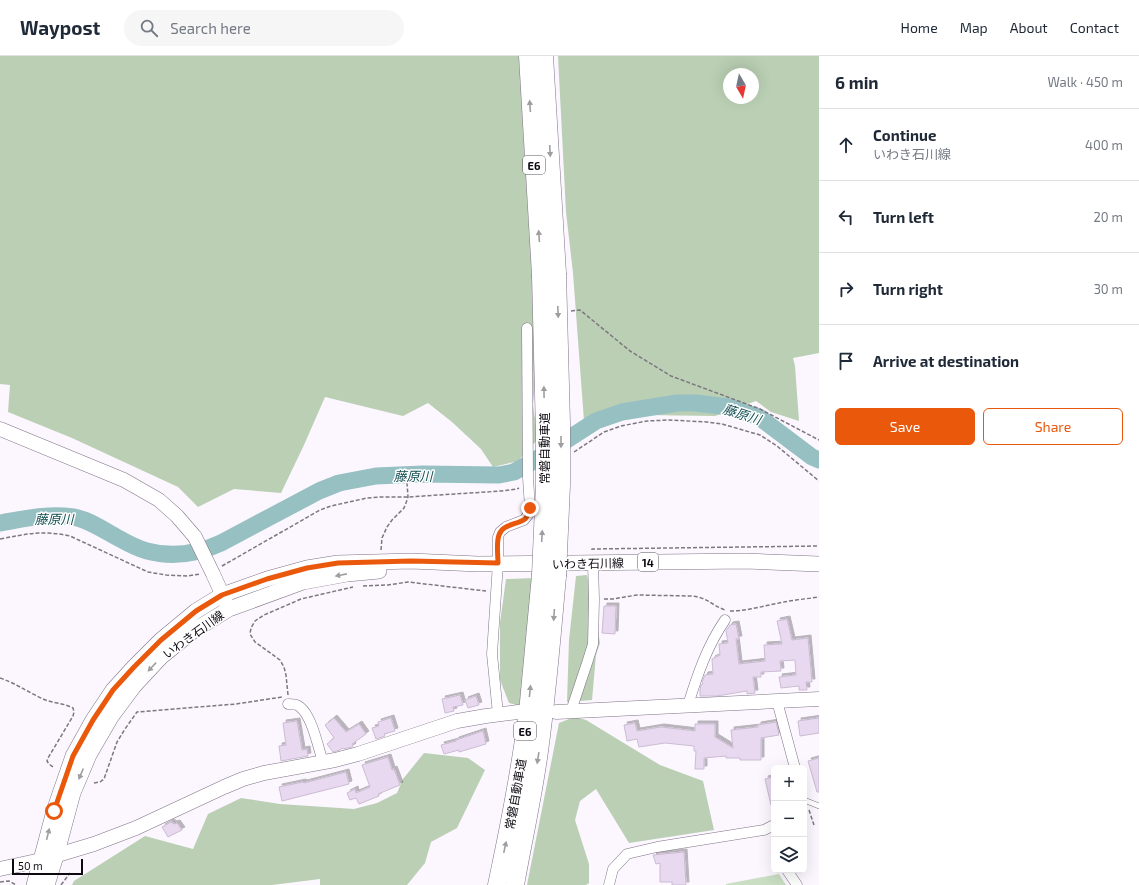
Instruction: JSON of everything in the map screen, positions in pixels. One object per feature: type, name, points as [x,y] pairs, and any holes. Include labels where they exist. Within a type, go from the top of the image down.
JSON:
[{"type":"highway","name":"常磐自動車道","points":[[528,56],[549,274]]},
{"type":"highway","name":"常磐自動車道","points":[[515,885],[539,752],[551,644],[545,484],[549,274],[544,56]]},
{"type":"highway","name":"常磐自動車道","points":[[497,885],[513,810],[549,576]]},
{"type":"main road","name":"いわき石川線","points":[[47,885],[73,793],[89,756],[111,717],[134,686],[162,657],[226,602],[267,579],[307,568],[338,563],[411,561],[478,564]]},
{"type":"main road","name":"いわき石川線","points":[[34,885],[54,811],[73,756],[93,720],[113,690],[134,667],[161,640],[196,611],[303,582],[347,574],[415,568],[498,563],[746,561],[819,564]]},
{"type":"street","points":[[498,714],[492,654],[498,563],[498,537],[500,532],[506,527],[524,520],[528,515],[530,508],[528,478],[527,328]]},
{"type":"street","points":[[0,429],[124,480],[159,500],[177,516],[195,537],[226,602]]},
{"type":"street","points":[[571,712],[593,644],[593,563]]},
{"type":"street","points":[[688,705],[699,670],[718,630],[725,620]]},
{"type":"street","points":[[556,712],[819,699]]},
{"type":"street","points":[[777,701],[794,765]]},
{"type":"street","points":[[288,704],[300,706],[306,713],[310,720],[323,762]]},
{"type":"street","points":[[0,870],[56,856],[94,844],[136,828],[243,779],[358,754],[458,721],[518,712]]},
{"type":"street","points":[[609,885],[613,869],[627,854],[657,847],[764,830],[771,826]]},
{"type":"street","points":[[789,873],[797,885]]},
{"type":"lane","points":[[807,802],[819,806]]},
{"type":"path","points":[[565,311],[580,310],[630,351],[671,376],[760,408],[819,440]]},
{"type":"path","points":[[379,562],[382,538],[392,520],[404,508],[408,497],[406,469]]},
{"type":"path","points":[[0,539],[42,532],[70,536],[148,572],[166,576],[187,576],[212,571],[227,564]]},
{"type":"path","points":[[94,783],[100,782],[104,779],[117,742],[137,712],[236,704],[288,696],[286,675],[280,660],[255,642],[250,634],[251,628],[255,621],[264,615],[301,599],[358,585],[388,585],[408,582],[496,592]]},
{"type":"path","points":[[594,599],[613,599],[637,595],[698,596],[721,609],[732,612],[760,608],[793,600],[819,597]]},
{"type":"path","points":[[0,678],[8,680],[42,698],[73,708],[73,716],[48,758],[47,761],[53,767]]},
{"type":"path","points":[[807,806],[814,825]]},
{"type":"path","points":[[61,885],[70,873]]},
{"type":"path","points":[[0,882],[9,881],[16,885]]},
{"type":"green space","points":[[0,56],[520,56],[540,327],[533,405],[538,439],[518,461],[493,467],[481,449],[452,422],[428,403],[403,416],[325,397],[281,493],[234,489],[198,507],[178,487],[72,438],[8,412],[10,385],[0,384]]},
{"type":"green space","points":[[558,56],[819,56],[819,353],[793,358],[795,366],[799,421],[771,412],[756,401],[715,416],[645,415],[584,421],[573,273],[566,212]]},
{"type":"green space","points":[[587,575],[600,643],[596,655],[592,700],[567,702],[569,640],[576,576]]},
{"type":"green space","points":[[535,578],[521,706],[509,703],[500,680],[500,623],[506,579]]},
{"type":"green space","points":[[574,717],[586,720],[660,765],[703,781],[714,830],[629,843],[596,789],[580,801],[575,820],[589,864],[589,883],[586,885],[527,885],[559,723]]},
{"type":"green space","points":[[424,753],[468,758],[485,770],[457,828],[431,842],[425,863],[407,885],[320,885],[320,879],[272,885],[72,885],[74,881],[145,836],[193,849],[208,814],[241,798],[280,804],[354,809],[377,803],[397,793],[403,779]]},
{"type":"green space","points":[[779,874],[786,885],[726,885],[726,884]]},
{"type":"building","points":[[604,606],[616,606],[615,634],[602,633]]},
{"type":"building","points":[[787,619],[792,640],[808,638],[812,682],[806,682],[807,690],[799,690],[799,686],[781,688],[779,677],[796,675],[795,660],[780,661],[781,671],[761,672],[761,677],[753,677],[755,693],[747,694],[747,691],[717,696],[700,696],[701,685],[703,684],[702,682],[705,675],[713,674],[712,659],[720,655],[719,644],[728,643],[726,631],[730,625],[736,624],[739,639],[736,639],[739,664],[765,661],[764,645],[782,644],[777,621]]},
{"type":"building","points":[[460,695],[463,705],[453,707],[454,711],[445,713],[442,699]]},
{"type":"building","points":[[476,696],[479,705],[468,708],[465,700]]},
{"type":"building","points":[[334,718],[346,732],[359,724],[366,734],[352,744],[352,747],[342,748],[333,752],[327,744],[334,738],[325,725]]},
{"type":"building","points":[[391,718],[395,731],[384,734],[385,736],[376,739],[372,728],[379,726],[378,722]]},
{"type":"building","points":[[819,718],[819,733],[800,736],[798,721]]},
{"type":"building","points":[[297,721],[302,750],[307,749],[308,756],[281,761],[279,746],[286,745],[283,723]]},
{"type":"building","points":[[776,722],[779,735],[761,738],[761,760],[740,760],[740,758],[726,758],[726,756],[704,758],[704,769],[695,769],[696,751],[694,751],[694,746],[665,743],[639,747],[637,739],[627,741],[624,725],[635,723],[637,731],[661,727],[695,731],[695,724],[715,724],[715,737],[733,748],[731,730],[758,727],[758,725]]},
{"type":"building","points":[[483,731],[486,744],[459,752],[459,750],[444,754],[441,745]]},
{"type":"building","points":[[388,757],[392,770],[394,769],[400,785],[359,804],[356,798],[350,800],[347,793],[355,789],[356,793],[370,787],[362,765]]},
{"type":"building","points":[[819,758],[819,792],[817,792],[808,761]]},
{"type":"building","points":[[346,772],[349,784],[282,801],[279,787],[304,783]]},
{"type":"building","points":[[771,778],[771,805],[765,779]]},
{"type":"building","points":[[171,822],[174,824],[177,823],[182,830],[168,837],[162,827]]},
{"type":"building","points":[[684,852],[686,885],[672,885],[672,882],[660,882],[660,863],[656,864],[653,855]]},
{"type":"waterway","name":"藤原川","points":[[0,523],[45,516],[73,517],[88,521],[129,544],[147,551],[166,554],[185,554],[203,550],[221,543],[319,491],[339,483],[376,476],[423,474],[499,475],[514,472],[596,421],[622,412],[677,403],[695,403],[729,407],[759,417],[812,457],[819,460]]},
{"type":"route","points":[[54,811],[73,756],[93,720],[113,690],[161,640],[196,611],[222,595],[267,579],[307,568],[338,563],[411,561],[478,564],[498,563],[498,537],[500,532],[506,527],[524,520],[528,515],[530,508]]}]
